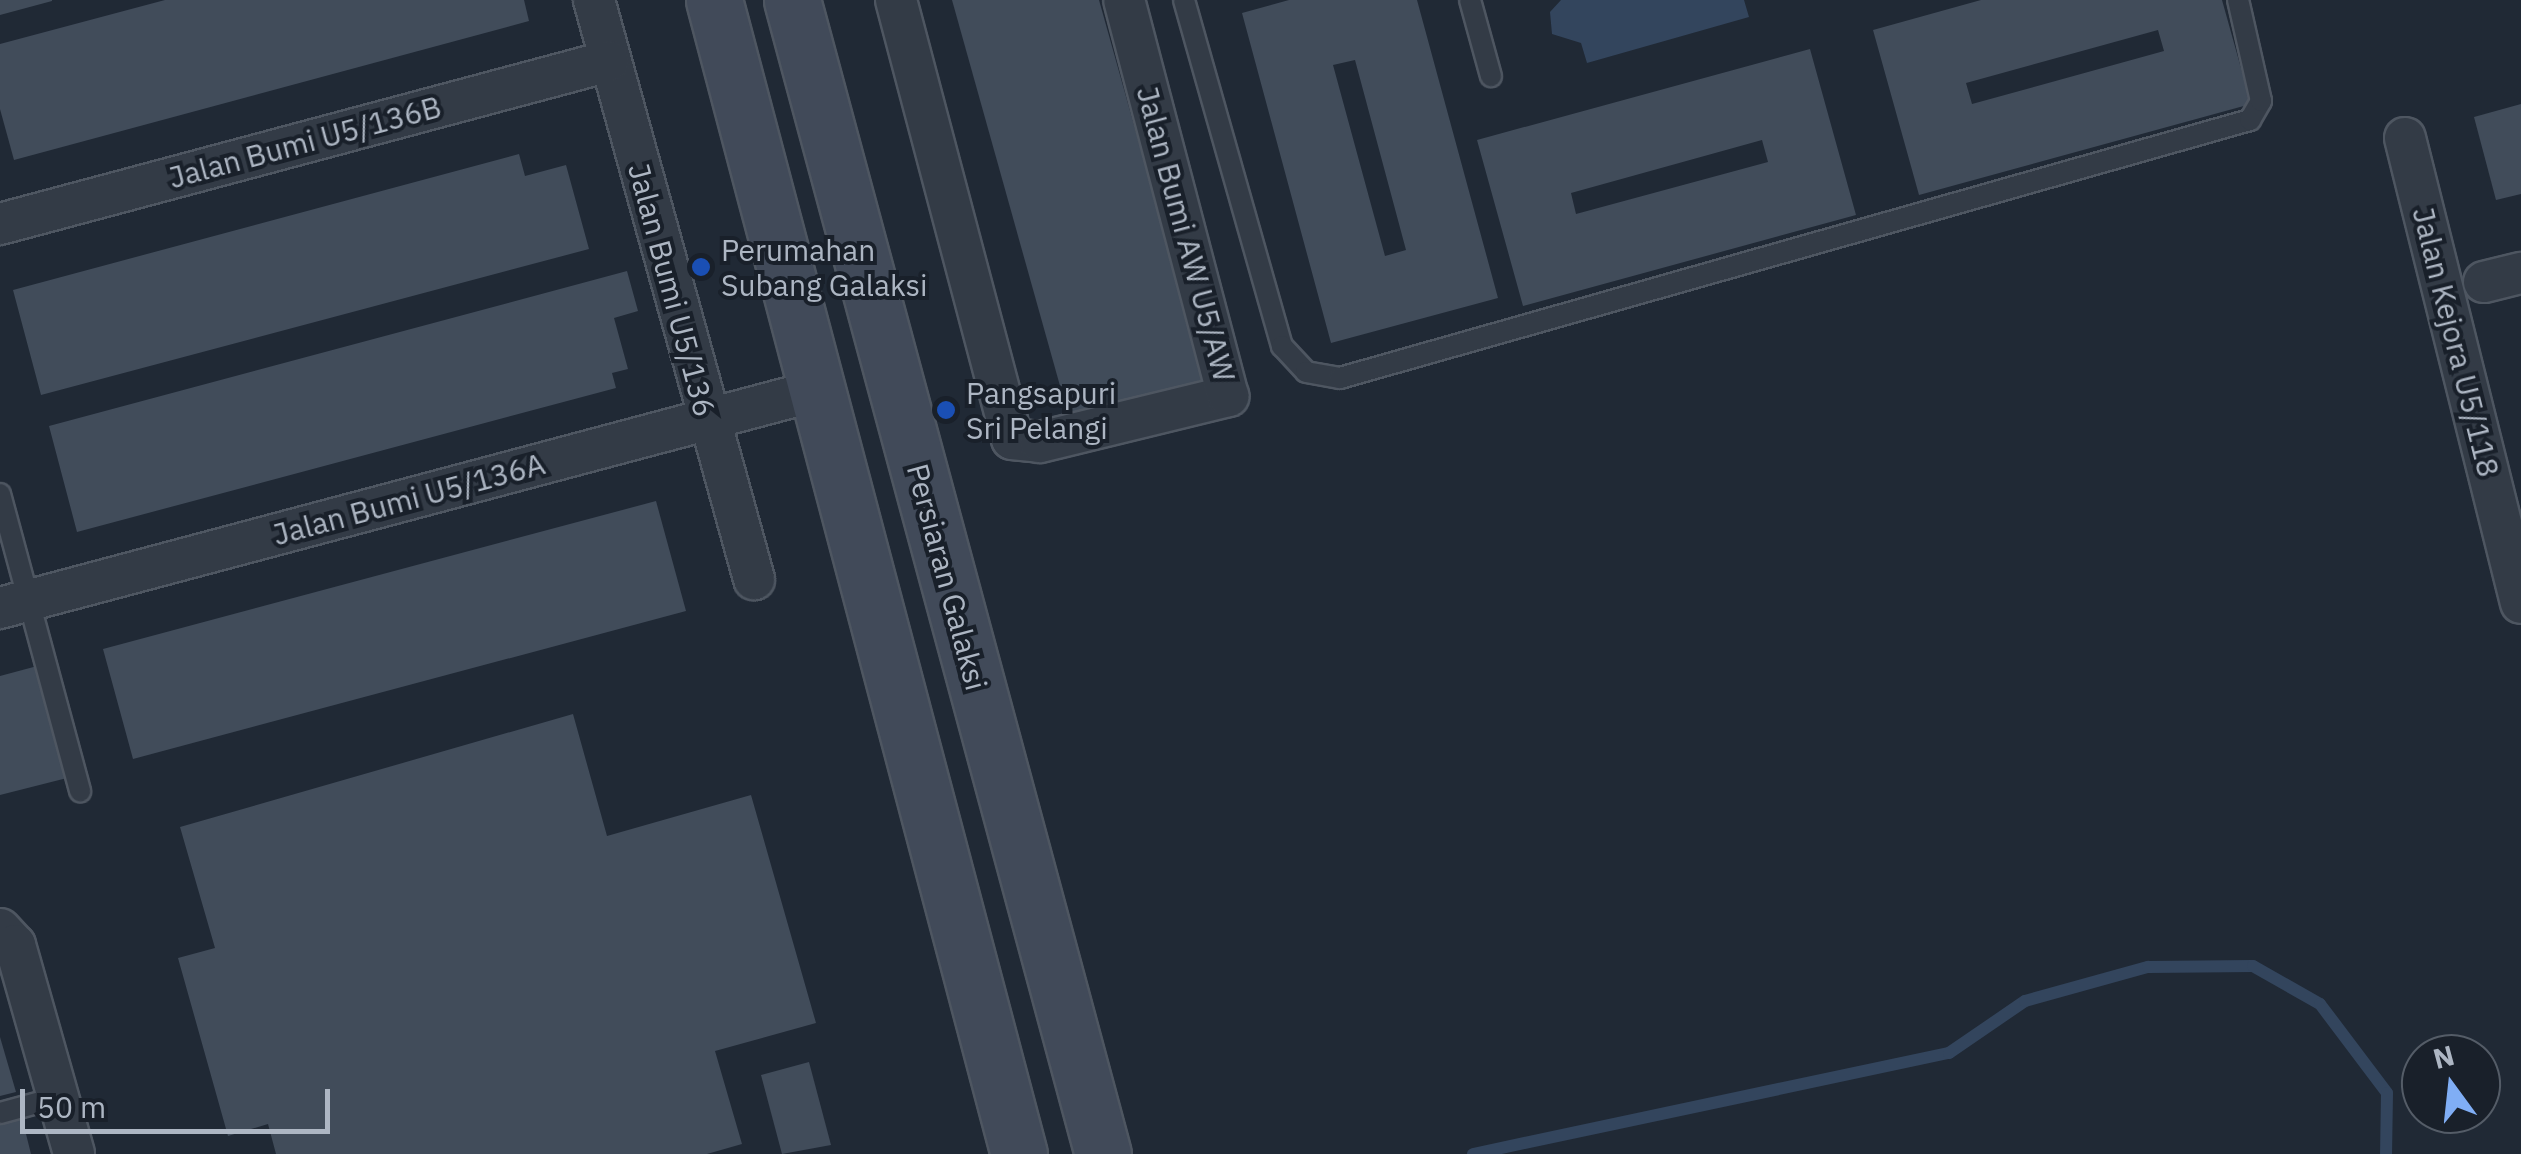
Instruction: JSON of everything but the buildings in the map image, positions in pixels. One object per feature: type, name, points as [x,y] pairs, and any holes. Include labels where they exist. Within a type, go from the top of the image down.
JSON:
[{"type":"main road","points":[[714,0],[1019,1154]]},
{"type":"main road","name":"Persiaran Galaksi","points":[[792,0],[1103,1154]]},
{"type":"street","name":"Jalan Bumi U5/136","points":[[594,0],[707,420],[754,578]]},
{"type":"street","name":"Jalan Bumi AW U5/AW","points":[[896,0],[1012,438],[1040,442],[1228,396],[1124,0]]},
{"type":"street","name":"Jalan Bumi U5/136B","points":[[0,224],[609,61]]},
{"type":"street","name":"Jalan Kejora U5/118","points":[[2405,138],[2521,604]]},
{"type":"street","name":"Jalan Bumi U5/136A","points":[[14,604],[818,390]]},
{"type":"street","points":[[0,929],[15,945],[74,1154]]},
{"type":"lane","points":[[1184,0],[1282,346],[1306,372],[1340,378],[2250,120],[2261,101],[2238,0]]},
{"type":"lane","points":[[1470,0],[1491,76]]},
{"type":"lane","points":[[0,494],[14,604],[80,791]]},
{"type":"lane","points":[[0,1113],[59,1097]]},
{"type":"water","points":[[1561,0],[1744,0],[1749,17],[1587,63],[1581,43],[1552,34],[1550,12]]},
{"type":"waterway","points":[[1473,1154],[1949,1053],[2025,1001],[2148,967],[2253,966],[2320,1004],[2387,1093],[2386,1154]]},
{"type":"place","name":"Perumahan Subang Galaksi","points":[[701,267]]},
{"type":"place","name":"Pangsapuri Sri Pelangi","points":[[946,410]]}]
